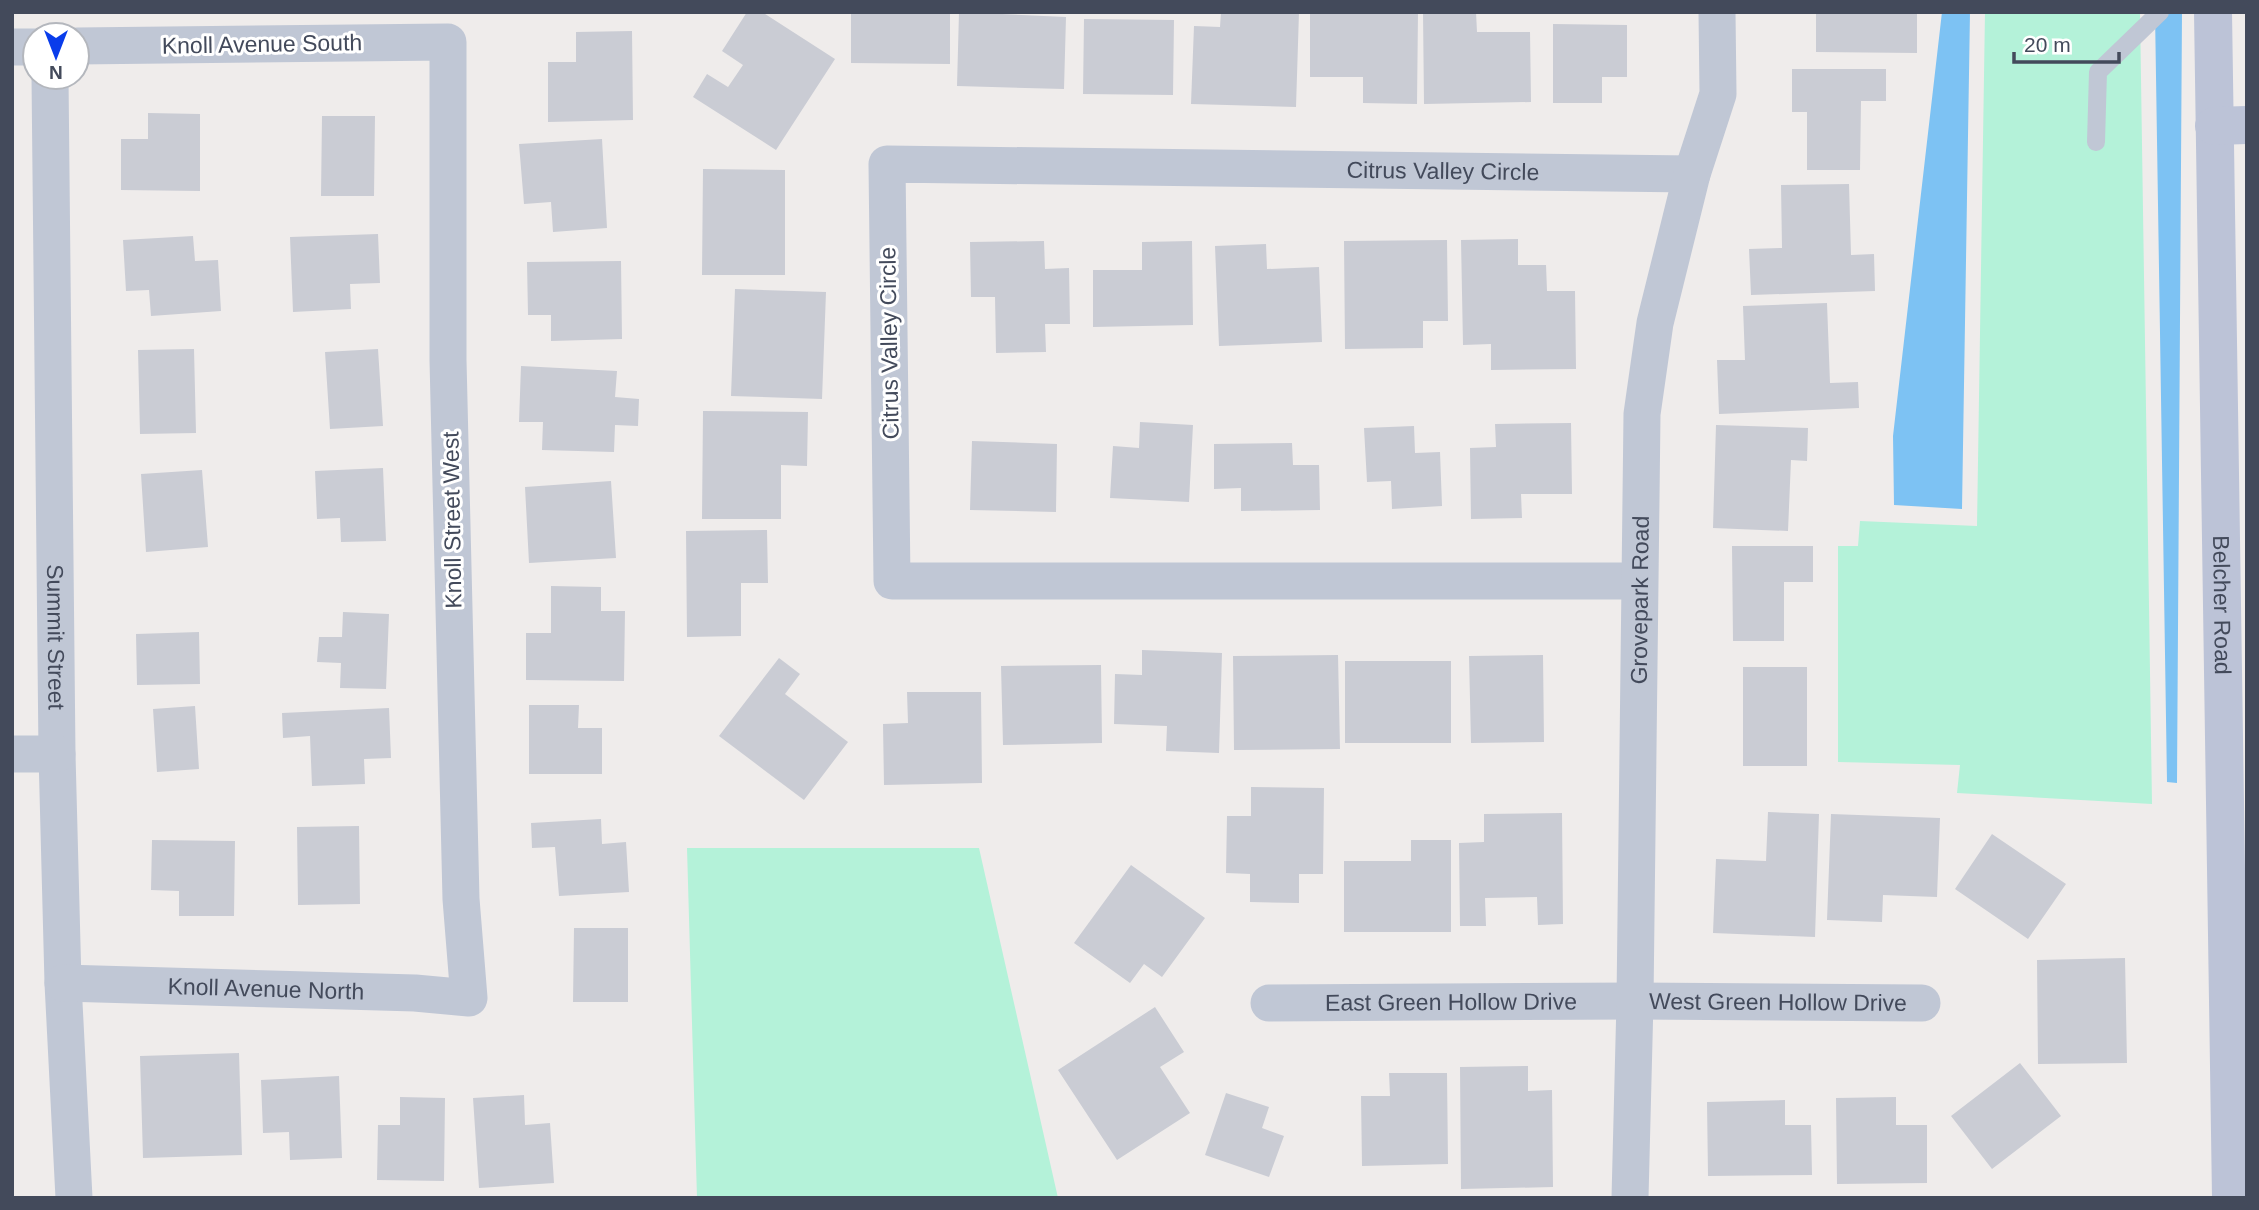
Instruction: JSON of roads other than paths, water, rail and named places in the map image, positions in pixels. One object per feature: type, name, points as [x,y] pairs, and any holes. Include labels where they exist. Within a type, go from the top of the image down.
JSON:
[{"type":"main road","name":"Belcher Road","points":[[2213,12],[2230,126],[2231,1198]]},
{"type":"street","name":"Grovepark Road","points":[[1630,1198],[1642,414],[1655,323],[1692,174],[1718,94],[1717,12]]},
{"type":"street","name":"Knoll Avenue South","points":[[91,46],[447,42]]},
{"type":"street","name":"Knoll Street West","points":[[447,42],[448,360],[461,899],[469,998]]},
{"type":"street","name":"Summit Street","points":[[50,91],[57,754],[62,983],[74,1198]]},
{"type":"street","name":"Citrus Valley Circle","points":[[1639,581],[892,581],[887,164],[1692,174]]},
{"type":"street","points":[[12,754],[57,754]]},
{"type":"street","name":"Knoll Avenue North","points":[[62,983],[415,993],[469,998]]},
{"type":"street","name":"East Green Hollow Drive","points":[[1269,1003],[1635,1001]]},
{"type":"street","name":"West Green Hollow Drive","points":[[1635,1001],[1922,1003]]},
{"type":"lane","points":[[2096,142],[2098,72],[2160,12]]},
{"type":"water","points":[[1942,12],[1970,12],[1962,509],[1894,505],[1893,436]]},
{"type":"water","points":[[2155,12],[2182,12],[2177,783],[2167,782]]}]
